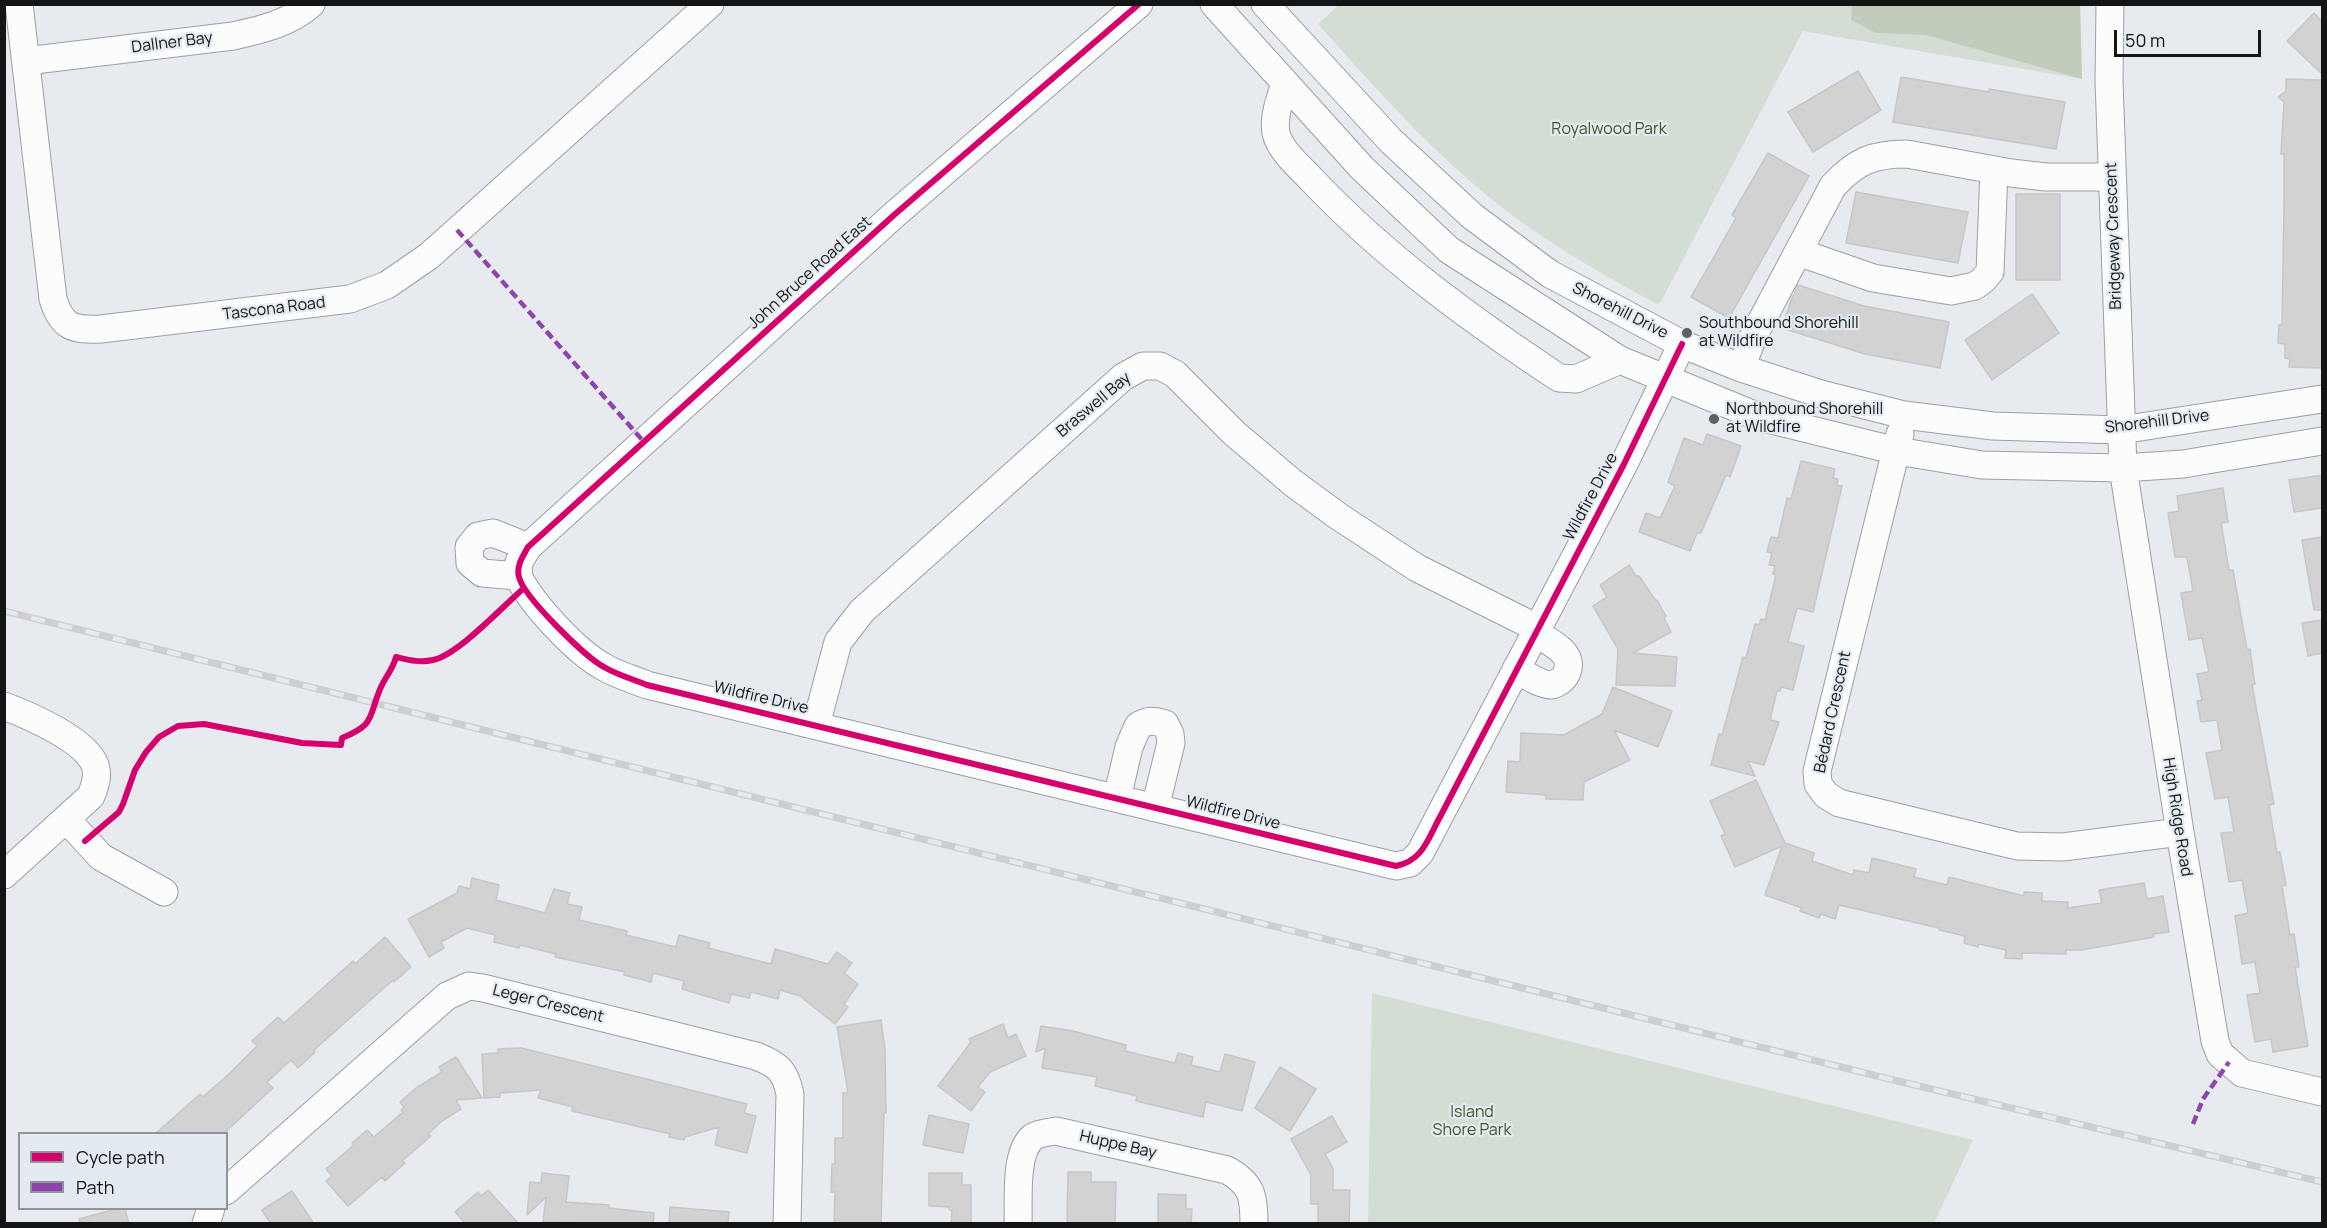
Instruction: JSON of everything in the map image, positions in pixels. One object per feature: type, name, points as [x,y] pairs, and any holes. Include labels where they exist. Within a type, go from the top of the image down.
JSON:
[{"type":"street","name":"Tascona Road","points":[[19,4],[53,299],[58,314],[66,324],[80,330],[350,299],[387,285],[429,256],[704,6]]},
{"type":"street","name":"Dallner Bay","points":[[26,61],[233,36],[283,22],[311,4]]},
{"type":"street","name":"John Bruce Road East","points":[[518,576],[519,562],[528,547],[894,215],[1139,4]]},
{"type":"street","points":[[1214,4],[1362,168],[1449,250],[1620,360],[1759,417],[1897,451],[1982,465],[2123,468],[2183,464],[2322,441]]},
{"type":"street","name":"Shorehill Drive","points":[[1265,4],[1391,141],[1472,216],[1550,274],[1682,344],[1741,368],[1821,394],[1904,415],[1993,426],[2121,430],[2322,399]]},
{"type":"street","name":"Bridgeway Crescent","points":[[2110,4],[2109,81],[2123,468]]},
{"type":"street","points":[[1285,84],[1277,109],[1276,134],[1287,154],[1375,242],[1449,302],[1559,378],[1576,379],[1620,360]]},
{"type":"street","points":[[1741,368],[1754,338],[1833,186],[1848,169],[1868,159],[1890,154],[1907,154],[2046,177],[2112,177]]},
{"type":"street","points":[[1798,252],[1873,278],[1951,291],[1975,286],[1990,272],[1994,170]]},
{"type":"street","name":"Wildfire Drive","points":[[518,576],[524,588],[571,642],[604,667],[647,685],[1396,867],[1410,863],[1420,853],[1666,380],[1682,344]]},
{"type":"street","name":"Braswell Bay","points":[[816,725],[838,642],[862,611],[1123,377],[1143,366],[1160,366],[1175,374],[1234,433],[1293,483],[1338,516],[1417,568],[1536,631]]},
{"type":"street","name":"Bédard Crescent","points":[[1904,415],[1897,451],[1829,718],[1817,771],[1818,784],[1826,795],[1839,803],[2017,846],[2063,847],[2180,832]]},
{"type":"street","name":"High Ridge Road","points":[[2123,468],[2215,1041],[2220,1054],[2241,1073],[2322,1092]]},
{"type":"street","points":[[518,576],[482,573],[470,563],[469,548],[478,536],[493,533],[528,547]]},
{"type":"street","points":[[1516,669],[1551,685],[1560,681],[1566,674],[1569,665],[1566,656],[1560,648],[1536,631]]},
{"type":"street","points":[[4,706],[74,741],[92,759],[96,769],[96,784],[91,796],[68,820],[4,875]]},
{"type":"street","points":[[1117,798],[1129,747],[1138,726],[1147,721],[1156,721],[1165,724],[1171,743],[1155,808]]},
{"type":"street","points":[[68,820],[101,857],[164,892]]},
{"type":"street","name":"Leger Crescent","points":[[228,1189],[447,996],[469,986],[756,1056],[780,1068],[787,1078],[790,1094],[787,1224]]},
{"type":"street","name":"Huppe Bay","points":[[1018,1224],[1019,1171],[1024,1149],[1034,1136],[1056,1131],[1227,1170],[1242,1179],[1251,1192],[1254,1224]]},
{"type":"street","points":[[206,1224],[207,1214],[210,1210]]},
{"type":"green space","name":"Royalwood Park","points":[[1340,4],[2080,5],[2082,79],[1803,31],[1660,303],[1657,304],[1587,264],[1519,220],[1477,187],[1435,149],[1395,109],[1318,24]]},
{"type":"green space","points":[[1852,5],[2080,5],[2082,79],[1926,35],[1876,33],[1851,20]]},
{"type":"green space","name":"Island Shore Park","points":[[1372,993],[1973,1140],[1934,1223],[1368,1223]]},
{"type":"building","points":[[2314,13],[2322,22],[2322,74],[2287,41]]},
{"type":"building","points":[[1858,71],[1881,110],[1813,152],[1788,112]]},
{"type":"building","points":[[1901,77],[2065,102],[2056,149],[1893,122]]},
{"type":"building","points":[[2286,79],[2322,80],[2322,368],[2289,367],[2290,359],[2285,358],[2285,344],[2278,343],[2279,325],[2282,325],[2284,154],[2281,154],[2284,102],[2278,97],[2286,91]]},
{"type":"building","points":[[1768,153],[1809,176],[1729,318],[1691,297],[1736,218],[1732,215]]},
{"type":"building","points":[[1856,192],[1968,212],[1958,263],[1846,243]]},
{"type":"building","points":[[2016,194],[2060,194],[2060,280],[2016,280]]},
{"type":"building","points":[[1798,285],[1864,306],[1949,322],[1940,368],[1865,354],[1782,328]]},
{"type":"building","points":[[2032,294],[2059,333],[1992,380],[1965,340]]},
{"type":"building","points":[[1707,434],[1741,446],[1730,477],[1726,475],[1701,533],[1697,533],[1690,551],[1639,532],[1646,513],[1660,518],[1675,486],[1668,482],[1684,438],[1703,445]]},
{"type":"building","points":[[1801,461],[1835,469],[1833,478],[1838,479],[1837,485],[1842,486],[1813,612],[1797,608],[1788,642],[1804,646],[1793,690],[1781,687],[1780,691],[1777,691],[1770,720],[1779,722],[1764,765],[1748,761],[1755,776],[1711,765],[1755,624],[1759,625],[1761,619],[1765,620],[1776,575],[1773,574],[1775,566],[1769,565],[1772,553],[1767,552],[1771,537],[1778,538],[1787,498],[1791,499]]},
{"type":"building","points":[[2322,476],[2322,508],[2294,512],[2289,480]]},
{"type":"building","points":[[2223,488],[2228,522],[2221,523],[2229,570],[2233,570],[2247,650],[2250,649],[2255,684],[2252,685],[2274,804],[2269,805],[2277,853],[2280,852],[2286,885],[2282,886],[2290,935],[2294,934],[2299,967],[2295,967],[2308,1046],[2273,1052],[2271,1039],[2255,1042],[2247,995],[2260,993],[2255,962],[2242,964],[2235,916],[2248,913],[2242,880],[2229,882],[2221,833],[2234,832],[2228,797],[2215,799],[2206,753],[2222,750],[2217,720],[2201,722],[2197,701],[2202,700],[2197,674],[2209,672],[2202,638],[2189,640],[2181,593],[2193,591],[2187,557],[2175,557],[2168,513],[2179,511],[2177,496]]},
{"type":"building","points":[[2322,537],[2322,610],[2314,610],[2302,540]]},
{"type":"building","points":[[1629,565],[1657,600],[1666,616],[1664,618],[1671,632],[1633,653],[1677,657],[1675,686],[1616,685],[1618,649],[1593,606],[1607,597],[1600,585]]},
{"type":"building","points":[[2322,620],[2322,653],[2308,656],[2302,623]]},
{"type":"building","points":[[1613,687],[1672,711],[1658,747],[1614,730],[1630,760],[1584,782],[1583,800],[1546,799],[1546,795],[1506,792],[1508,761],[1520,762],[1521,733],[1564,735],[1602,714]]},
{"type":"building","points":[[1756,780],[1785,843],[1814,853],[1812,861],[1853,875],[1854,870],[1869,873],[1872,858],[1916,869],[1914,877],[1947,885],[1949,877],[2024,896],[2024,892],[2042,893],[2042,901],[2068,902],[2068,908],[2102,903],[2099,890],[2144,883],[2147,899],[2163,896],[2169,932],[2153,934],[2154,937],[2082,950],[2066,950],[2066,954],[2022,953],[2022,959],[2005,958],[2006,950],[1964,943],[1965,936],[1939,930],[1939,928],[1839,905],[1835,919],[1821,914],[1819,918],[1800,911],[1802,908],[1765,895],[1782,846],[1735,867],[1721,836],[1725,834],[1710,801]]},
{"type":"building","points":[[472,878],[499,885],[496,900],[545,913],[554,889],[570,893],[567,904],[582,907],[579,920],[627,931],[626,935],[676,947],[679,935],[710,943],[708,948],[771,964],[775,949],[828,964],[837,952],[852,963],[844,973],[858,984],[844,1004],[848,1007],[835,1024],[800,996],[780,990],[778,999],[751,992],[749,998],[731,994],[729,1003],[682,989],[684,981],[653,973],[651,982],[624,975],[625,972],[555,957],[556,954],[520,945],[519,948],[494,942],[495,935],[467,928],[441,942],[444,948],[429,957],[408,919],[457,893],[459,886],[470,889]]},
{"type":"building","points":[[385,937],[411,967],[394,982],[393,980],[314,1050],[315,1052],[298,1068],[291,1060],[267,1082],[273,1088],[225,1132],[157,1132],[200,1094],[203,1097],[229,1074],[257,1046],[252,1041],[278,1017],[284,1023],[353,961],[355,964]]},
{"type":"building","points":[[881,1020],[885,1049],[886,1113],[884,1113],[881,1224],[834,1224],[835,1192],[831,1192],[832,1164],[835,1164],[835,1138],[843,1138],[843,1093],[848,1093],[837,1027]]},
{"type":"building","points":[[1003,1024],[1008,1038],[1016,1034],[1026,1056],[990,1072],[978,1087],[985,1092],[971,1111],[938,1086],[971,1042],[969,1039]]},
{"type":"building","points":[[1041,1026],[1073,1031],[1126,1045],[1125,1051],[1175,1063],[1178,1053],[1193,1057],[1191,1065],[1220,1072],[1225,1054],[1255,1062],[1242,1111],[1206,1102],[1203,1117],[1136,1101],[1137,1096],[1095,1086],[1097,1077],[1042,1068],[1045,1048],[1036,1052]]},
{"type":"building","points":[[521,1048],[747,1104],[744,1113],[756,1116],[747,1153],[715,1145],[719,1127],[685,1137],[684,1140],[669,1137],[670,1134],[572,1111],[573,1107],[538,1098],[541,1090],[500,1093],[500,1097],[484,1098],[482,1054],[498,1053],[498,1049]]},
{"type":"building","points":[[456,1057],[482,1098],[456,1100],[461,1109],[442,1121],[428,1134],[431,1136],[402,1161],[405,1163],[385,1181],[382,1177],[348,1206],[326,1181],[332,1176],[326,1169],[354,1145],[352,1143],[367,1130],[374,1137],[403,1112],[401,1110],[404,1107],[400,1102],[416,1088],[442,1072],[439,1067]]},
{"type":"building","points":[[1280,1067],[1316,1089],[1290,1131],[1255,1108]]},
{"type":"building","points":[[929,1115],[969,1124],[963,1153],[923,1145]]},
{"type":"building","points":[[1332,1116],[1347,1142],[1325,1154],[1333,1168],[1333,1190],[1350,1190],[1349,1224],[1318,1224],[1318,1204],[1311,1204],[1311,1175],[1291,1139]]},
{"type":"building","points":[[1068,1172],[1091,1172],[1091,1182],[1116,1182],[1115,1224],[1067,1224]]},
{"type":"building","points":[[542,1173],[569,1176],[566,1202],[609,1205],[609,1208],[654,1213],[653,1224],[543,1222],[546,1197],[527,1215],[530,1182],[541,1183]]},
{"type":"building","points":[[929,1173],[962,1173],[962,1185],[971,1185],[971,1224],[951,1224],[952,1211],[949,1207],[929,1206]]},
{"type":"building","points":[[488,1190],[519,1224],[466,1224],[455,1212],[478,1192],[481,1196]]},
{"type":"building","points":[[292,1191],[314,1224],[271,1224],[262,1210]]},
{"type":"building","points":[[1158,1194],[1186,1195],[1186,1209],[1192,1209],[1191,1224],[1158,1224]]},
{"type":"building","points":[[670,1207],[729,1212],[728,1224],[669,1224]]},
{"type":"building","points":[[112,1210],[125,1210],[129,1224],[80,1224],[79,1219]]},
{"type":"railway","points":[[4,611],[1881,1077],[2322,1182]]},
{"type":"marked path","points":[[457,230],[644,442]]},
{"type":"marked path","points":[[2193,1124],[2203,1099],[2229,1062]]},
{"type":"cycle path","points":[[1139,4],[894,215],[528,547],[518,569],[523,586],[531,598],[583,651],[609,670],[647,685],[1396,866],[1413,859],[1428,840],[1624,464],[1682,344]]},
{"type":"cycle path","points":[[85,841],[119,812],[135,770],[146,752],[159,737],[178,726],[204,724],[302,743],[341,745],[342,738],[361,728],[370,718],[381,687],[396,657],[424,661],[443,656],[467,640],[524,588]]},
{"type":"place","name":"Southbound Shorehill at Wildfire","points":[[1687,333]]},
{"type":"place","name":"Northbound Shorehill at Wildfire","points":[[1714,419]]}]
